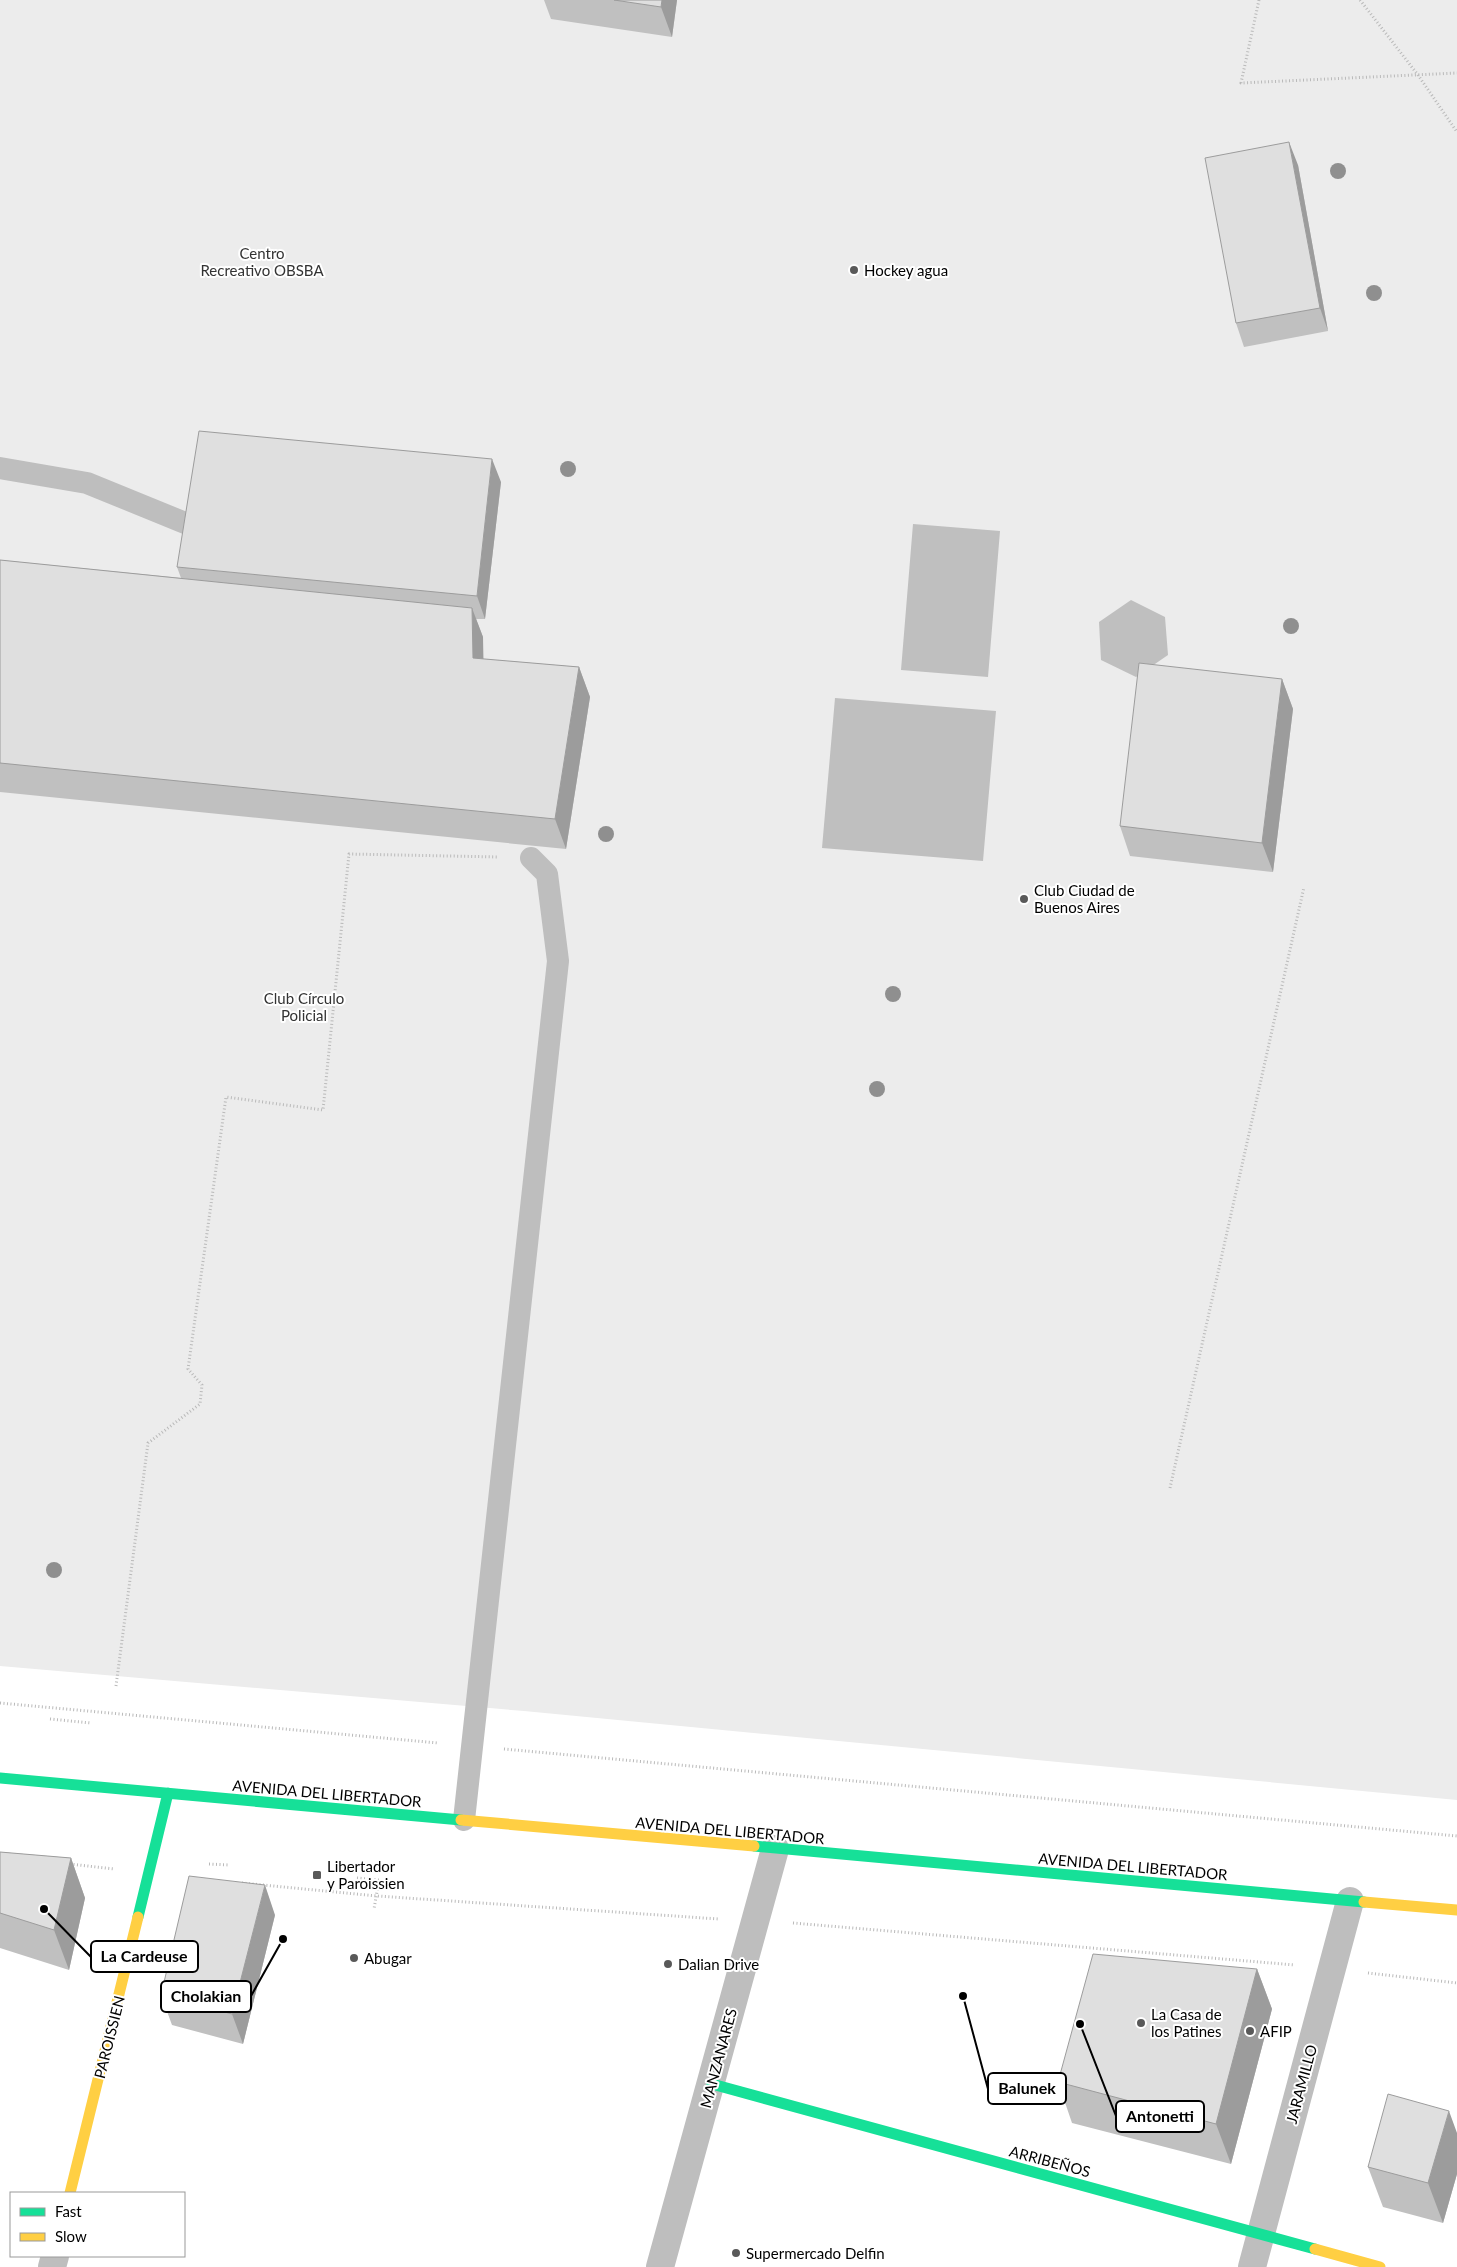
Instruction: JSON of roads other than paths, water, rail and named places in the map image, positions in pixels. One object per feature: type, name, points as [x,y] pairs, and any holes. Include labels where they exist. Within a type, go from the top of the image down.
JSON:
[{"type":"main road","name":"AVENIDA DEL LIBERTADOR","points":[[0,1778],[1457,1910]]},
{"type":"main road","name":"PAROISSIEN","points":[[70,2192],[168,1793]]},
{"type":"main road","name":"ARRIBEÑOS","points":[[712,2084],[1380,2267]]},
{"type":"street","name":"MANZANARES","points":[[660,2267],[712,2084],[754,1920],[775,1849]]},
{"type":"street","name":"JARAMILLO","points":[[1252,2267],[1350,1901]]},
{"type":"lane","points":[[0,468],[88,483],[195,527]]},
{"type":"lane","points":[[464,1820],[558,961],[547,874],[531,858]]},
{"type":"place","name":"Hockey agua","points":[[854,270]]},
{"type":"place","name":"Club Ciudad de Buenos Aires","points":[[1024,899]]},
{"type":"place","name":"Libertador y Paroissien","points":[[317,1875]]},
{"type":"place","name":"La Cardeuse","points":[[44,1909]]},
{"type":"place","name":"Cholakian","points":[[283,1939]]},
{"type":"place","name":"Abugar","points":[[354,1958]]},
{"type":"place","name":"Dalian Drive","points":[[668,1964]]},
{"type":"place","name":"Balunek","points":[[963,1996]]},
{"type":"place","name":"La Casa de los Patines","points":[[1141,2023]]},
{"type":"place","name":"Antonetti","points":[[1080,2024]]},
{"type":"place","name":"AFIP","points":[[1250,2031]]},
{"type":"place","name":"Supermercado Delfin","points":[[736,2253]]},
{"type":"park label","name":"Centro Recreativo OBSBA","points":[[262,262]]},
{"type":"park label","name":"Club Círculo Policial","points":[[304,1006]]}]
